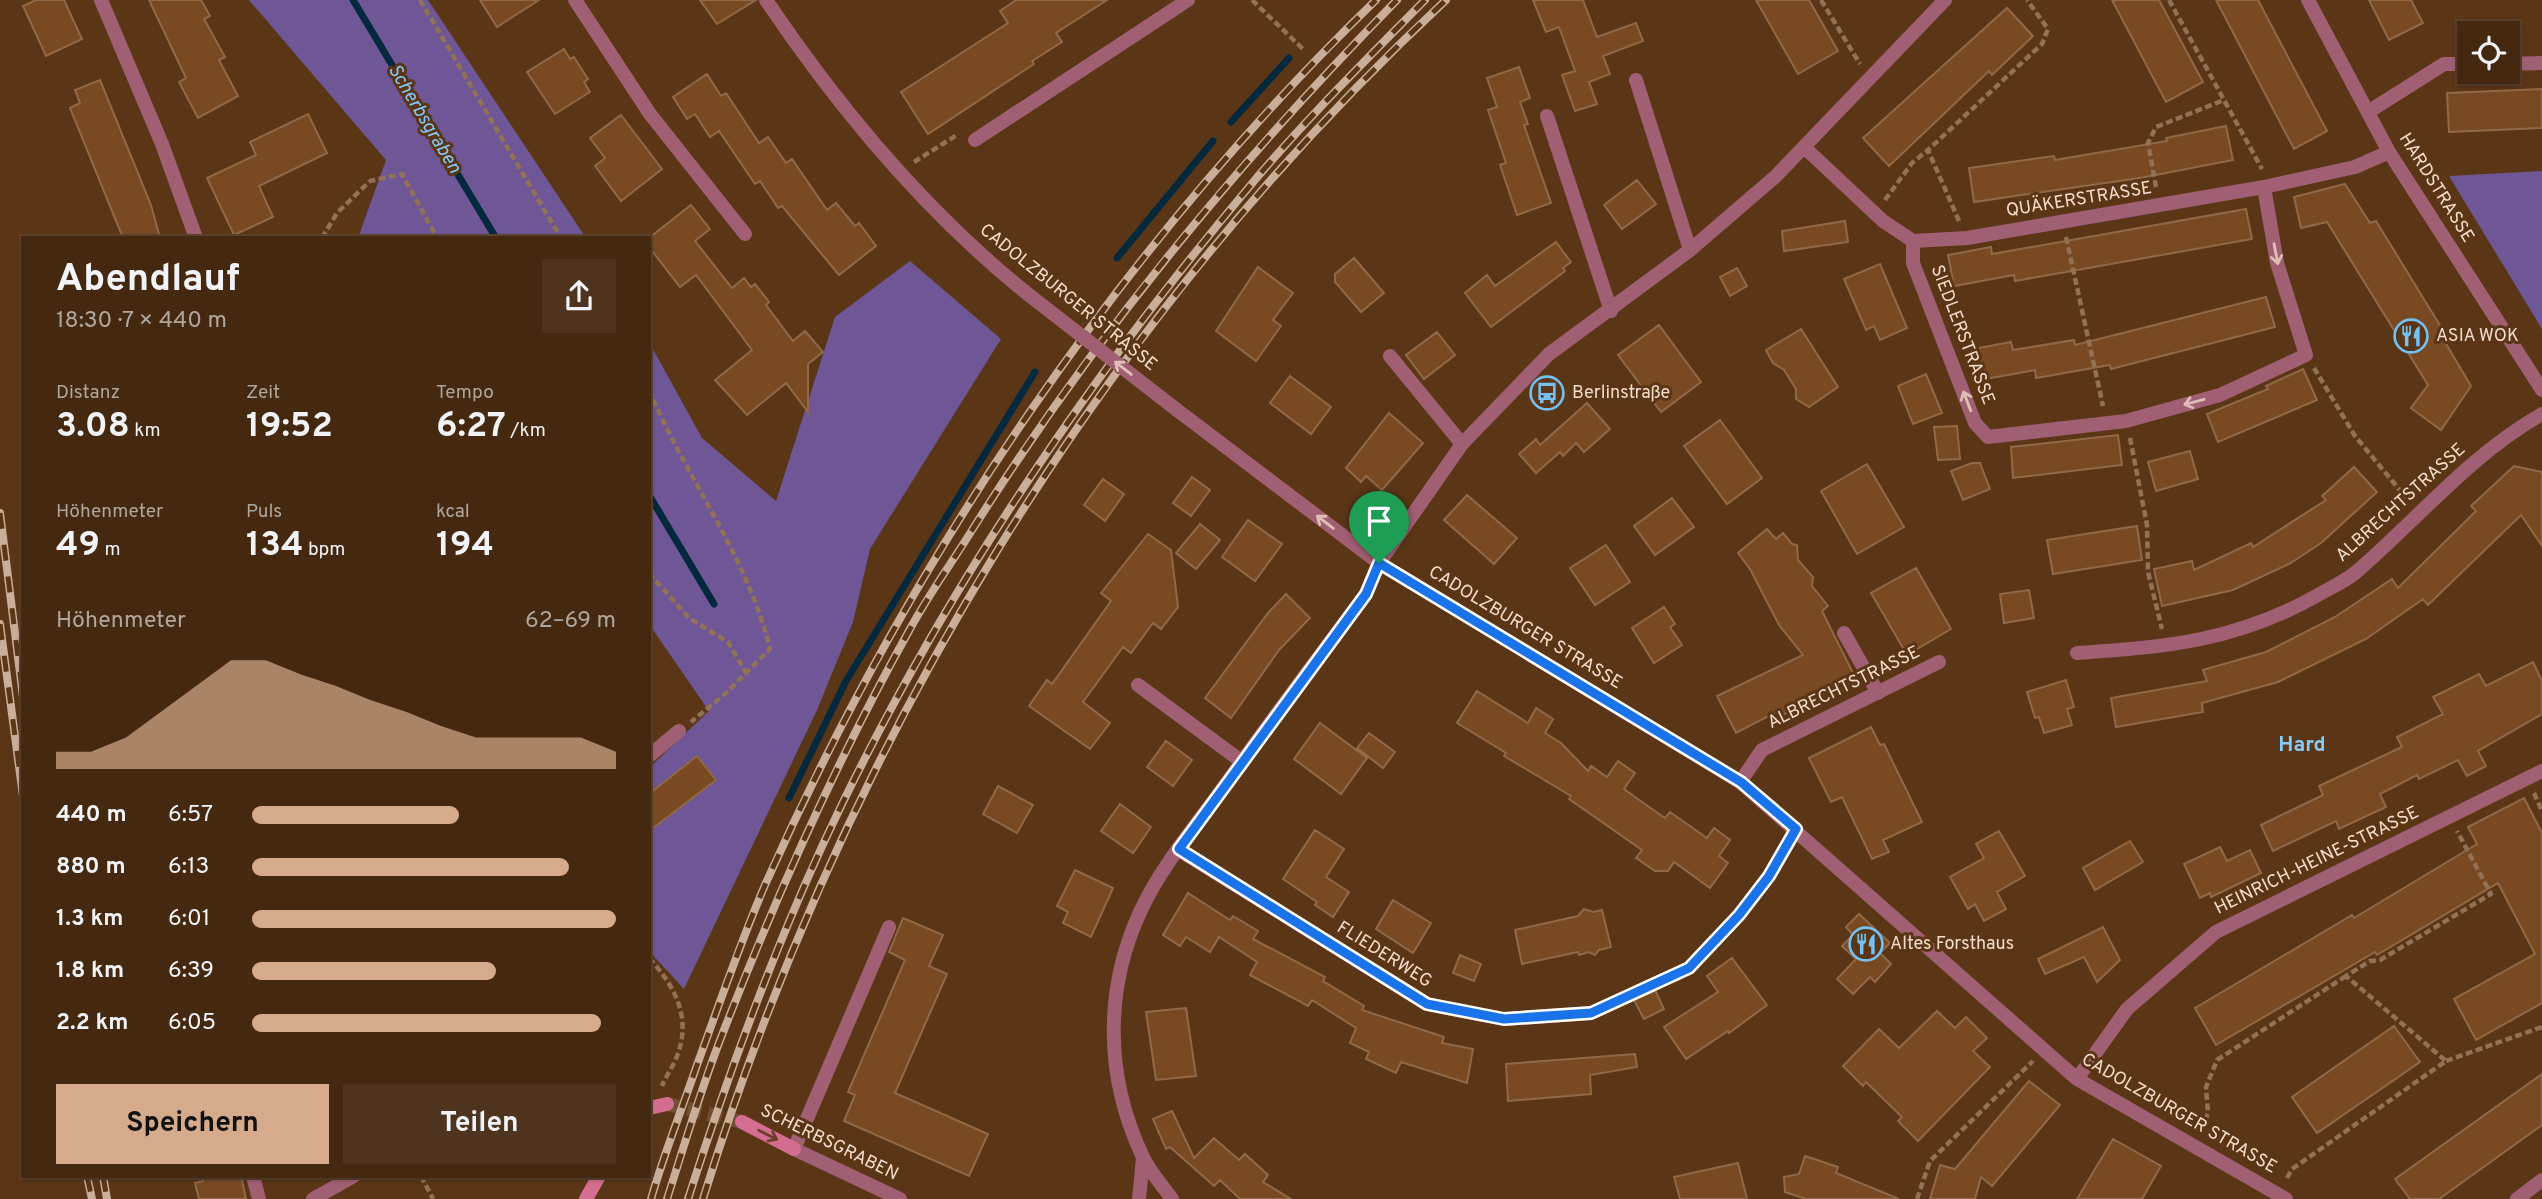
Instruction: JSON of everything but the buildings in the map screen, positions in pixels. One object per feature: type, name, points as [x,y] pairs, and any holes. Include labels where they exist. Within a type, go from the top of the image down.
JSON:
[{"type":"street","points":[[101,0],[162,144],[195,236]]},
{"type":"street","points":[[575,0],[650,114],[745,234]]},
{"type":"street","name":"CADOLZBURGER STRASSE","points":[[766,0],[897,173],[996,269],[1028,295],[1379,563],[1741,782],[1925,948],[2077,1079],[2283,1197]]},
{"type":"street","points":[[975,140],[1188,0]]},
{"type":"street","points":[[1172,1199],[1143,1158],[1119,1096],[1112,1024],[1114,1002],[1128,943],[1142,908],[1179,849],[1366,594],[1379,563],[1462,444],[1549,354],[1611,311],[1690,250],[1804,147],[1945,0]]},
{"type":"street","name":"HARDSTRASSE","points":[[2308,0],[2389,152],[2542,390]]},
{"type":"street","points":[[2520,64],[2542,63]]},
{"type":"street","points":[[2368,112],[2444,64],[2457,64]]},
{"type":"street","points":[[1636,80],[1690,250]]},
{"type":"street","points":[[1547,116],[1611,311]]},
{"type":"street","points":[[1804,147],[1875,214],[1913,241]]},
{"type":"street","name":"QUÄKERSTRASSE","points":[[1913,241],[1967,237],[2264,187],[2355,167],[2389,152]]},
{"type":"street","points":[[2264,187],[2277,263],[2306,355]]},
{"type":"street","name":"SIEDLERSTRASSE","points":[[1913,241],[1913,262],[1975,423],[1988,437],[2126,421],[2220,395],[2306,355]]},
{"type":"street","points":[[1390,356],[1462,444]]},
{"type":"street","name":"ALBRECHTSTRASSE","points":[[2077,653],[2166,647],[2230,634],[2295,608],[2352,575],[2508,433],[2542,414]]},
{"type":"street","points":[[1844,633],[1878,693]]},
{"type":"street","name":"ALBRECHTSTRASSE","points":[[1741,782],[1762,750],[1939,662]]},
{"type":"street","points":[[1138,685],[1241,761]]},
{"type":"street","points":[[651,754],[680,731]]},
{"type":"street","name":"HEINRICH-HEINE-STRASSE","points":[[2077,1079],[2127,1009],[2217,932],[2542,771]]},
{"type":"street","name":"FLIEDERWEG","points":[[1179,849],[1427,1004],[1504,1019],[1591,1013]]},
{"type":"street","points":[[794,1149],[888,928]]},
{"type":"street","name":"SCHERBSGRABEN","points":[[742,1122],[900,1199]]},
{"type":"street","points":[[1139,1199],[1143,1158]]},
{"type":"street","points":[[254,1178],[259,1199]]},
{"type":"street","points":[[313,1199],[350,1178]]},
{"type":"street","points":[[586,1199],[598,1178]]},
{"type":"street","points":[[2517,1199],[2542,1180]]},
{"type":"path","points":[[420,0],[560,236]]},
{"type":"path","points":[[1252,0],[1305,51]]},
{"type":"path","points":[[1821,0],[1869,80]]},
{"type":"path","points":[[1875,214],[1912,163],[2042,44],[2048,29],[2027,0]]},
{"type":"path","points":[[2169,0],[2262,167]]},
{"type":"path","points":[[2159,206],[2148,143],[2156,127],[2224,100]]},
{"type":"path","points":[[897,173],[967,129],[975,140]]},
{"type":"path","points":[[1928,150],[1967,237]]},
{"type":"path","points":[[323,236],[337,213],[370,181],[402,174],[436,236]]},
{"type":"path","points":[[2063,222],[2107,425]]},
{"type":"path","points":[[2306,355],[2355,436],[2391,484],[2421,513]]},
{"type":"path","points":[[651,395],[668,436],[716,516],[760,608],[769,649],[680,731]]},
{"type":"path","points":[[2126,421],[2147,525],[2148,572],[2166,647]]},
{"type":"path","points":[[651,575],[689,618],[728,642],[746,673]]},
{"type":"path","points":[[2195,1147],[2208,1113],[2206,1087],[2217,1060],[2370,961],[2381,961],[2491,894],[2450,818]]},
{"type":"path","points":[[1591,1013],[1689,968],[1739,915],[1769,876],[1796,829]]},
{"type":"path","points":[[651,960],[667,977],[683,1010],[677,1056],[664,1080],[658,1105]]},
{"type":"path","points":[[2346,976],[2446,1061]]},
{"type":"path","points":[[2283,1197],[2292,1169],[2446,1061],[2542,1027]]},
{"type":"path","points":[[1917,1199],[1930,1161],[2044,1051]]},
{"type":"path","points":[[422,1178],[433,1199]]},
{"type":"shaded area","points":[[249,0],[428,0],[585,236],[359,236],[386,160]]},
{"type":"shaded area","points":[[2542,171],[2542,329],[2449,176]]},
{"type":"shaded area","points":[[910,261],[1001,339],[870,549],[853,622],[817,710],[684,989],[651,953],[651,766],[709,711],[651,627],[651,346],[702,438],[776,501],[835,317]]},
{"type":"waterway","name":"Scherbsgraben","points":[[353,0],[495,236]]},
{"type":"waterway","points":[[1231,122],[1289,58]]},
{"type":"waterway","points":[[1117,258],[1213,141]]},
{"type":"waterway","points":[[789,798],[846,681],[1035,372]]},
{"type":"waterway","name":"Scherbsgraben","points":[[651,498],[714,604]]},
{"type":"tunnel","points":[[667,1104],[742,1122]]},
{"type":"railway","points":[[651,1199],[667,1148],[765,885],[822,764],[886,644],[955,527],[1029,413],[1108,303],[1193,197],[1282,96],[1376,0]]},
{"type":"railway","points":[[667,1199],[716,1051],[787,877],[858,727],[925,603],[1020,456],[1069,386],[1171,252],[1281,124],[1397,0]]},
{"type":"railway","points":[[688,1199],[759,997],[821,849],[886,719],[976,561],[1077,409],[1186,264],[1287,143],[1425,0]]},
{"type":"railway","points":[[703,1199],[761,1031],[829,866],[908,706],[997,551],[1095,402],[1203,260],[1320,126],[1446,0]]},
{"type":"railway","points":[[0,513],[21,681]]},
{"type":"railway","points":[[0,624],[21,781]]},
{"type":"railway","points":[[87,1178],[92,1199]]},
{"type":"railway","points":[[103,1178],[107,1199]]},
{"type":"place","name":"ASIA WOK","points":[[2411,336]]},
{"type":"place","name":"Berlinstraße","points":[[1547,393]]},
{"type":"place","name":"Altes Forsthaus","points":[[1866,944]]},
{"type":"district","name":"Hard","points":[[2302,745]]},
{"type":"route","points":[[1379,563],[1741,782],[1796,829],[1769,876],[1739,915],[1689,968],[1591,1013],[1504,1019],[1427,1004],[1179,849],[1366,594],[1379,563]]}]
